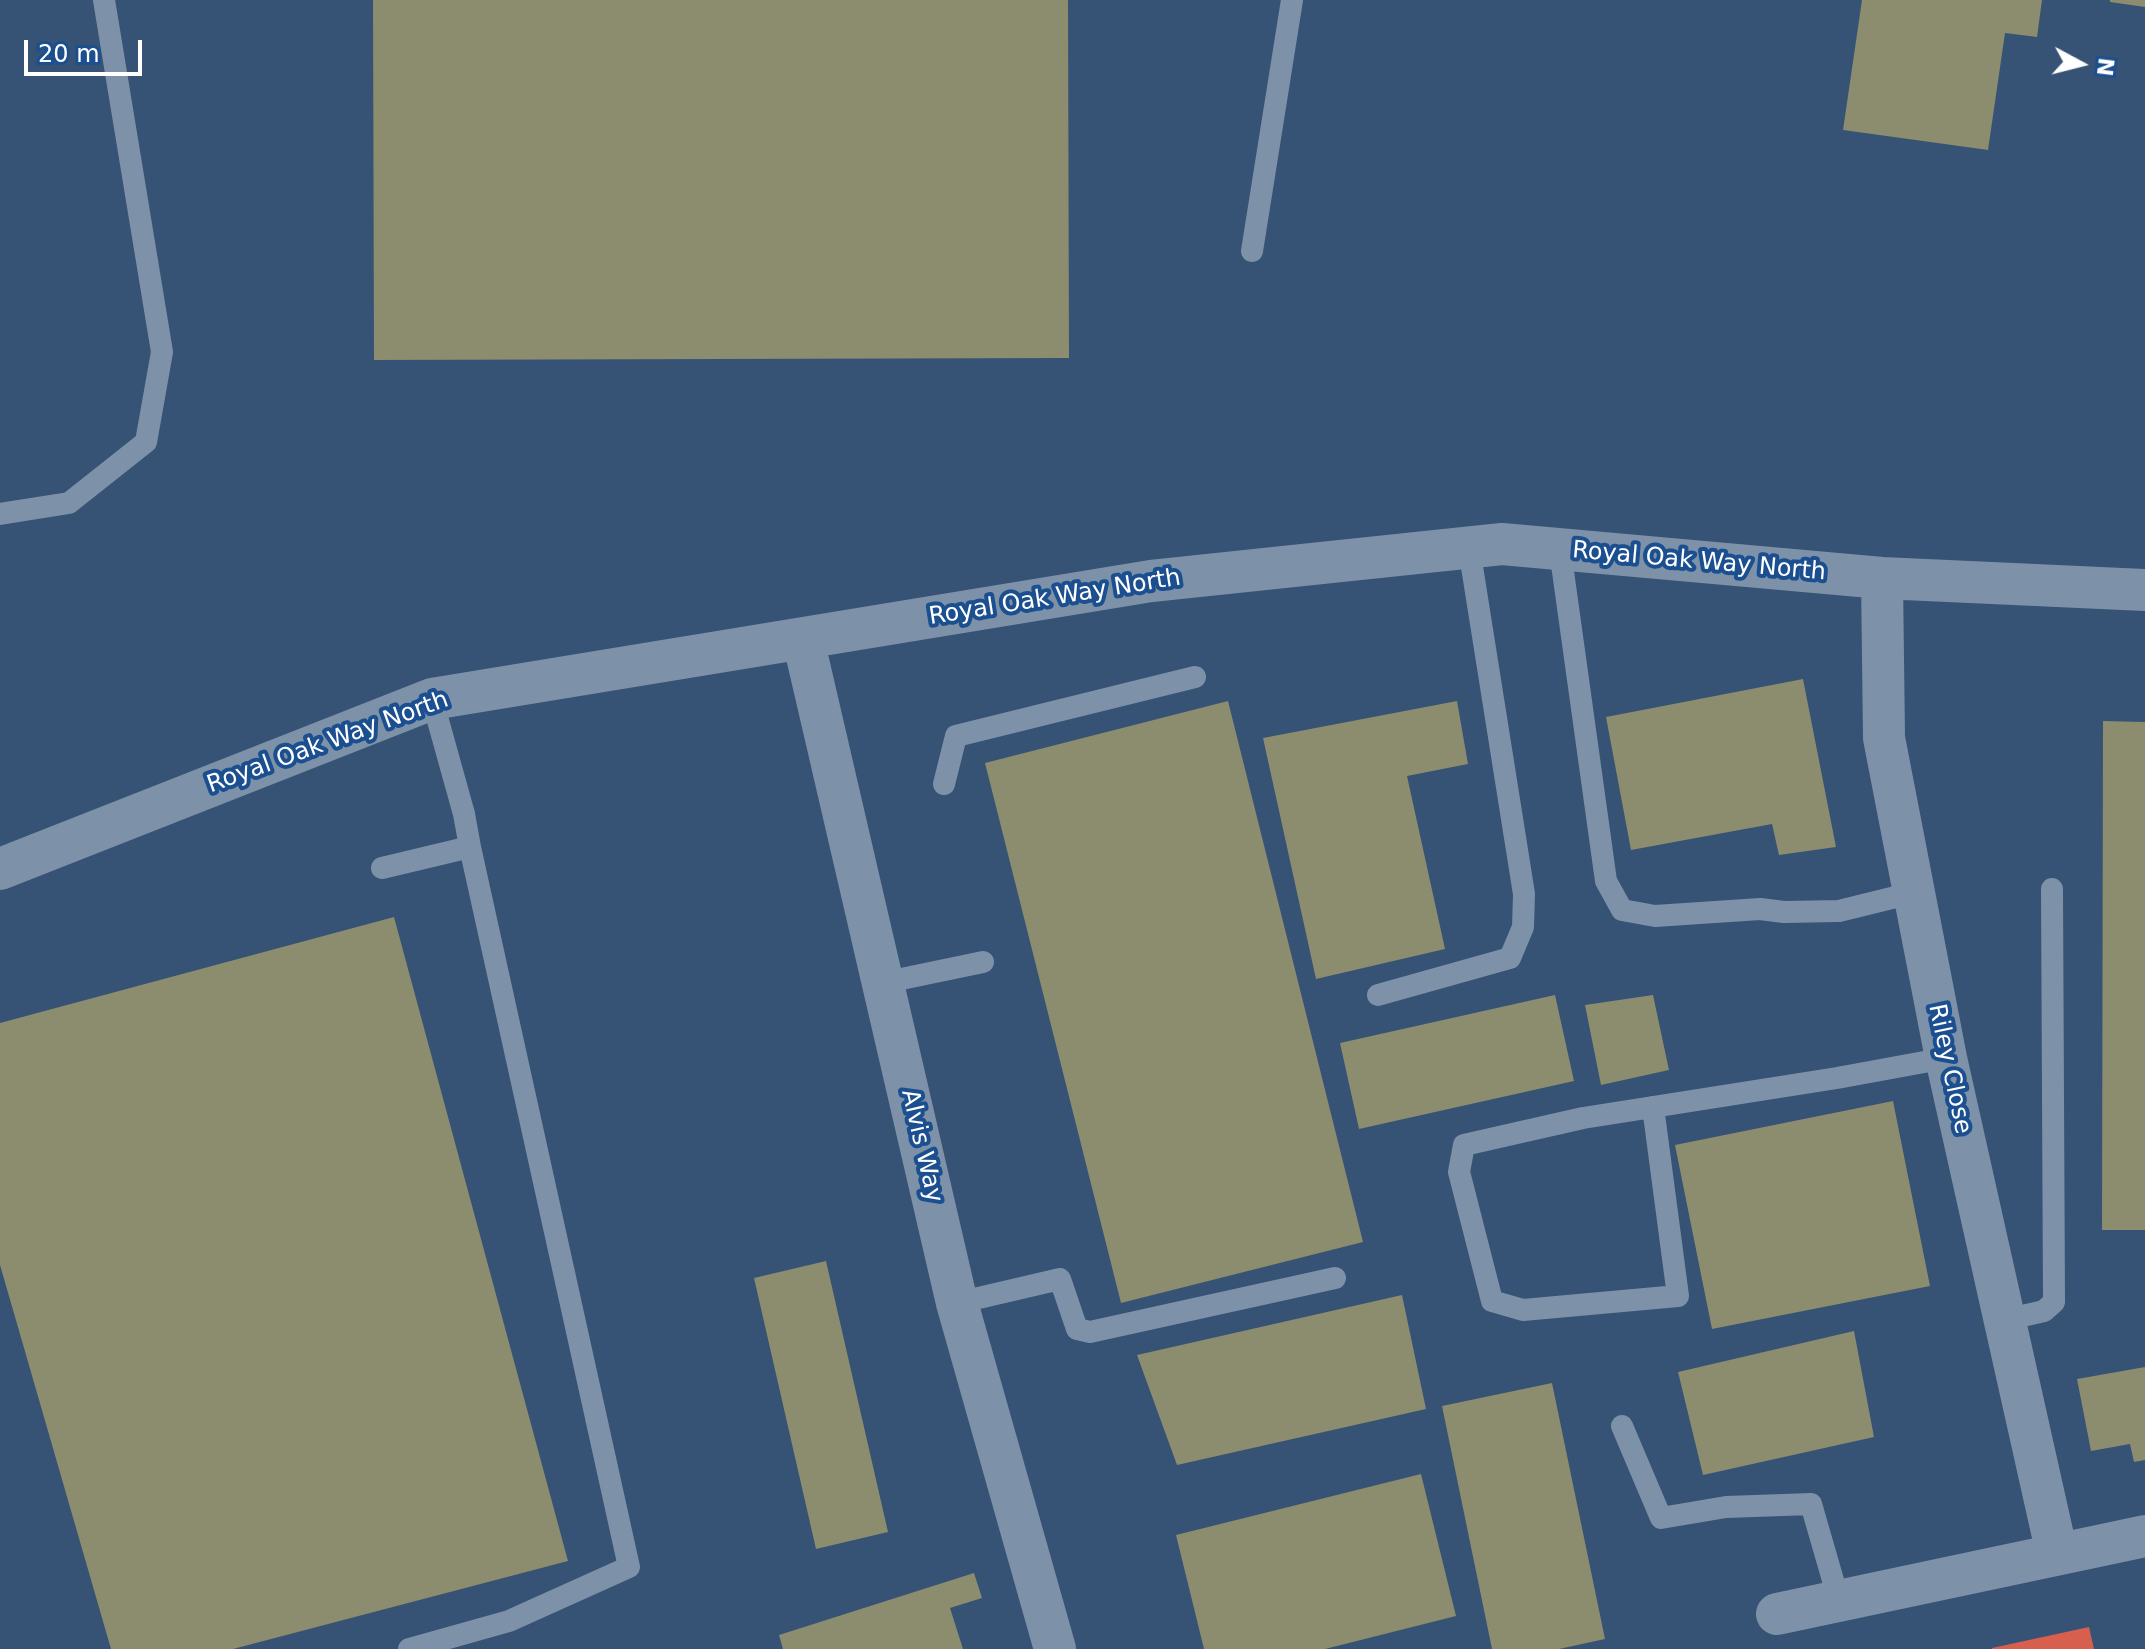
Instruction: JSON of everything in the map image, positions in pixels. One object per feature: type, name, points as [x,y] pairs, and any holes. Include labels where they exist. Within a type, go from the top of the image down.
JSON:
[{"type":"street","name":"Royal Oak Way North","points":[[0,869],[432,699],[1151,581],[1502,544],[1882,578],[2145,590]]},
{"type":"street","name":"Riley Close","points":[[1882,578],[1884,738],[1946,1058],[2057,1554]]},
{"type":"street","name":"Alvis Way","points":[[803,639],[957,1303],[1055,1649]]},
{"type":"street","points":[[1777,1614],[2145,1536]]},
{"type":"lane","points":[[0,514],[69,503],[146,442],[162,352],[104,0]]},
{"type":"lane","points":[[1252,251],[1292,0]]},
{"type":"lane","points":[[1378,995],[1510,958],[1523,927],[1524,894],[1469,548]]},
{"type":"lane","points":[[1560,550],[1606,881],[1622,910],[1655,916],[1760,909],[1839,911],[1912,893]]},
{"type":"lane","points":[[944,784],[956,736],[1195,677]]},
{"type":"lane","points":[[409,1649],[509,1621],[629,1567],[464,814],[432,699]]},
{"type":"lane","points":[[382,868],[470,847]]},
{"type":"lane","points":[[2005,1320],[2044,1311],[2054,1302],[2052,889]]},
{"type":"lane","points":[[882,983],[983,962]]},
{"type":"lane","points":[[1653,1107],[1678,1296],[1523,1310],[1492,1301],[1459,1172],[1464,1145],[1583,1118],[1946,1058]]},
{"type":"lane","points":[[957,1303],[1060,1279],[1077,1329],[1090,1332],[1335,1278]]},
{"type":"lane","points":[[1622,1426],[1661,1518],[1726,1507],[1811,1504],[1839,1601]]},
{"type":"building: Shops","points":[[2089,1627],[2094,1649],[1992,1649],[1992,1648]]},
{"type":"building: Industry","points":[[373,0],[1068,0],[1069,358],[374,360]]},
{"type":"building: Industry","points":[[1862,0],[2042,0],[2037,37],[2005,33],[1988,150],[1843,130]]},
{"type":"building: Industry","points":[[2145,0],[2145,7],[2110,2]]},
{"type":"building: Industry","points":[[1803,679],[1836,847],[1779,855],[1772,824],[1631,850],[1606,717]]},
{"type":"building: Industry","points":[[1228,701],[1363,1242],[1121,1303],[985,763]]},
{"type":"building: Industry","points":[[1457,701],[1468,764],[1407,776],[1445,949],[1316,979],[1263,738]]},
{"type":"building: Industry","points":[[2103,721],[2145,722],[2145,1230],[2102,1230]]},
{"type":"building: Industry","points":[[394,917],[568,1561],[233,1649],[111,1649],[0,1265],[0,1023]]},
{"type":"building: Industry","points":[[1555,995],[1574,1081],[1359,1129],[1340,1043]]},
{"type":"building: Industry","points":[[1653,995],[1669,1070],[1601,1085],[1585,1005]]},
{"type":"building: Industry","points":[[1893,1101],[1930,1286],[1712,1329],[1675,1145]]},
{"type":"building: Industry","points":[[826,1261],[888,1532],[816,1549],[754,1278]]},
{"type":"building: Industry","points":[[1402,1295],[1426,1409],[1177,1465],[1137,1355]]},
{"type":"building: Industry","points":[[1854,1331],[1874,1437],[1703,1475],[1678,1372]]},
{"type":"building: Industry","points":[[2145,1367],[2145,1460],[2134,1462],[2130,1444],[2091,1451],[2077,1379]]},
{"type":"building: Industry","points":[[1552,1383],[1605,1639],[1559,1649],[1492,1649],[1442,1406]]},
{"type":"building: Industry","points":[[1421,1474],[1456,1616],[1325,1649],[1204,1649],[1176,1535]]},
{"type":"building: Industry","points":[[974,1573],[982,1598],[950,1608],[963,1649],[783,1649],[779,1635]]}]
